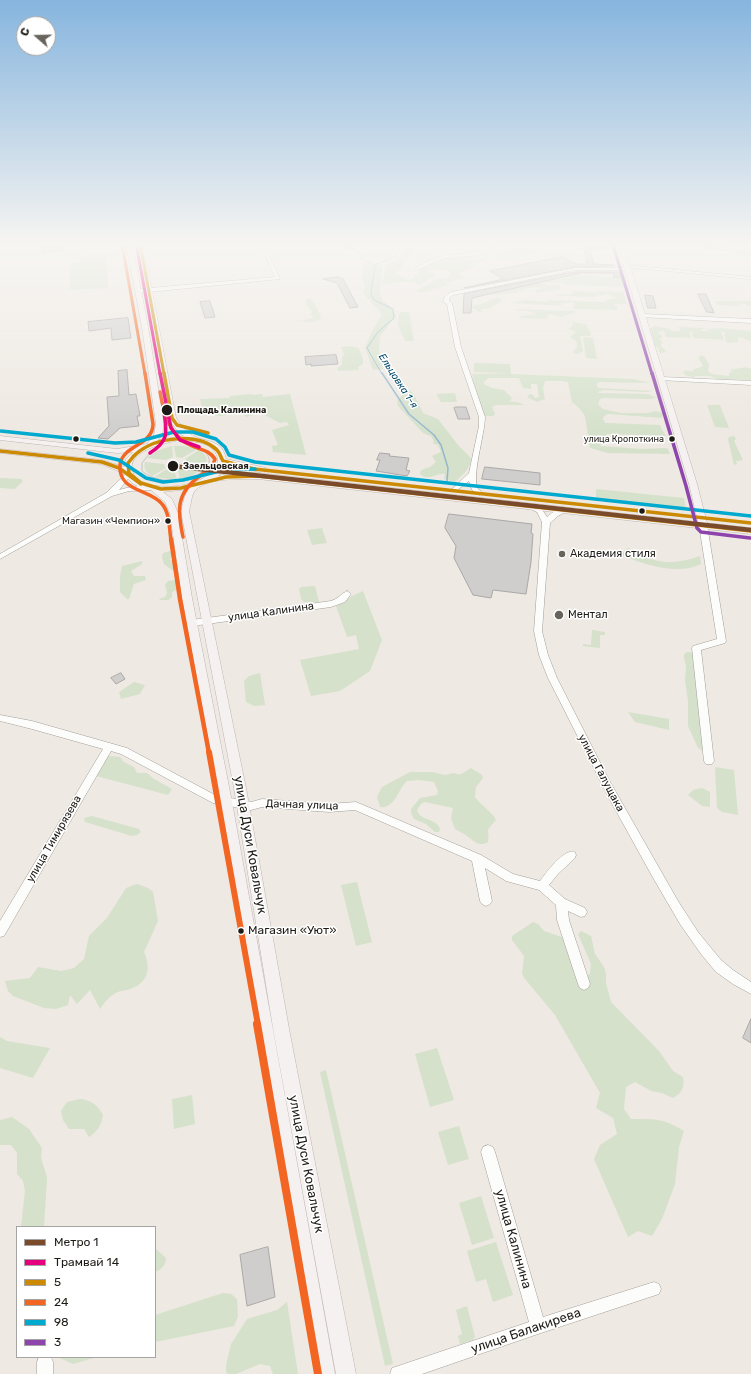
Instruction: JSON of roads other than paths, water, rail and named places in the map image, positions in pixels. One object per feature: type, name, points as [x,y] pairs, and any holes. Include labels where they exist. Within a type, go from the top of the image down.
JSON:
[{"type":"main road","points":[[141,307],[160,424],[158,435],[151,444]]},
{"type":"main road","points":[[152,307],[172,418],[182,431],[193,439],[212,445],[218,449],[222,455],[223,461],[217,472],[200,483]]},
{"type":"main road","points":[[639,307],[693,484],[702,521]]},
{"type":"main road","points":[[0,438],[116,451],[142,448],[167,440],[193,439]]},
{"type":"main road","points":[[46,456],[54,450],[57,445],[56,444]]},
{"type":"main road","points":[[129,474],[128,467],[130,460],[142,448]]},
{"type":"main road","points":[[0,451],[102,462],[119,468],[142,485],[153,488],[182,488],[230,476],[258,476],[565,510],[618,512]]},
{"type":"main road","points":[[223,461],[254,469],[454,490],[618,512],[702,521],[751,523]]},
{"type":"main road","name":"улица Дуси Ковальчук","points":[[200,483],[190,492],[185,511],[243,804],[282,1034],[346,1374]]},
{"type":"main road","name":"улица Дуси Ковальчук","points":[[153,488],[169,501],[174,513],[192,623],[226,802],[324,1374]]},
{"type":"main road","points":[[702,521],[751,531]]},
{"type":"street","points":[[450,307],[458,347],[482,420],[472,474],[474,489],[479,493]]},
{"type":"street","points":[[642,316],[751,321]]},
{"type":"street","points":[[662,379],[751,383]]},
{"type":"street","points":[[0,557],[108,495],[120,485],[129,474]]},
{"type":"street","points":[[454,490],[472,474]]},
{"type":"street","points":[[108,495],[129,489],[153,488]]},
{"type":"street","points":[[531,506],[540,511],[546,522],[555,514],[565,510]]},
{"type":"street","points":[[702,521],[722,641],[696,648],[710,761]]},
{"type":"street","name":"улица Галущака","points":[[546,522],[538,631],[539,642],[550,672],[596,766],[660,882],[685,922],[717,964],[728,974],[751,988]]},
{"type":"street","name":"улица Калинина","points":[[192,623],[331,604],[340,602],[347,594]]},
{"type":"street","name":"Дачная улица","points":[[0,718],[32,725],[124,750],[213,799],[251,806],[262,803],[329,808],[356,806],[477,858],[510,878],[542,886],[561,903],[581,912]]},
{"type":"street","name":"улица Тимирязева","points":[[0,932],[109,746]]},
{"type":"street","points":[[542,886],[554,871],[571,856]]},
{"type":"street","points":[[477,858],[486,900]]},
{"type":"street","points":[[561,903],[563,920],[584,984]]},
{"type":"street","name":"улица Калинина","points":[[488,1152],[538,1326]]},
{"type":"street","name":"улица Балакирева","points":[[398,1374],[538,1326],[654,1289]]},
{"type":"waterway","name":"Ельцовка 1-я","points":[[382,374],[367,348],[378,332],[394,318],[393,309],[389,307]]},
{"type":"waterway","name":"Ельцовка 1-я","points":[[382,373],[409,414],[434,435],[441,445],[448,468],[447,481]]},
{"type":"tram line","name":"14","points":[[148,307],[169,423],[174,433],[180,440],[199,447]]},
{"type":"tram line","name":"14","points":[[150,453],[157,449],[166,436],[164,412]]},
{"type":"tram line","points":[[150,453],[142,463],[142,471],[153,478],[181,480],[204,471],[209,464],[208,456],[199,447]]},
{"type":"metro line","name":"1","points":[[172,466],[751,530]]},
{"type":"place","name":"Площадь Калинина","points":[[167,410]]},
{"type":"place","name":"улица Кропоткина","points":[[672,439]]},
{"type":"place","name":"Заельцовская","points":[[173,466]]},
{"type":"place","name":"Магазин «Чемпион»","points":[[168,521]]},
{"type":"place","name":"Академия стиля","points":[[562,554]]},
{"type":"place","name":"Ментал","points":[[559,615]]},
{"type":"place","name":"Магазин «Уют»","points":[[241,931]]}]
